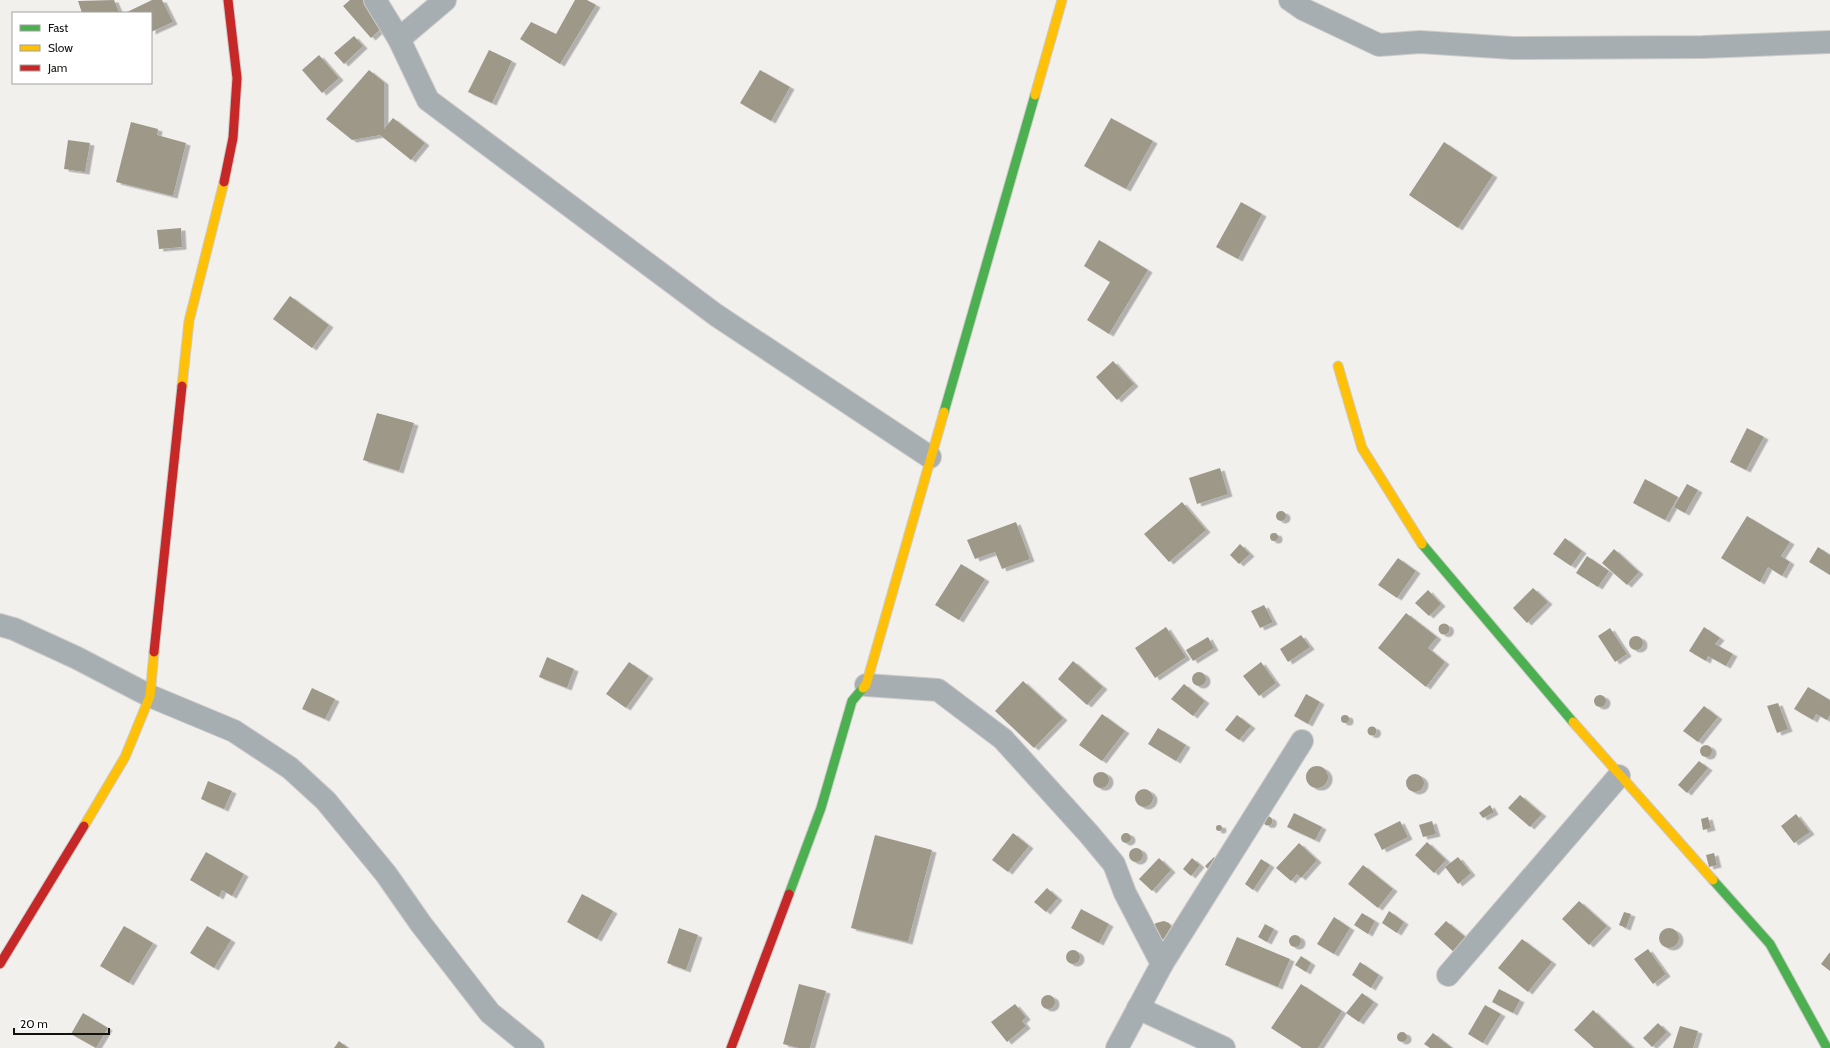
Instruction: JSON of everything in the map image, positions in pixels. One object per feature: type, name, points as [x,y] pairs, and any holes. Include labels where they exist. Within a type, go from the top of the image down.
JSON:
[{"type":"street","points":[[0,964],[125,757],[150,696],[173,462],[189,321],[218,210],[233,138],[237,78],[228,0]]},
{"type":"street","points":[[375,0],[399,39],[428,100],[716,315],[930,457]]},
{"type":"street","points":[[399,39],[445,0]]},
{"type":"street","points":[[731,1048],[821,808],[852,701],[866,685],[1062,0]]},
{"type":"street","points":[[1290,0],[1303,9],[1379,45],[1420,42],[1513,48],[1703,47],[1830,42]]},
{"type":"street","points":[[1338,366],[1362,448],[1420,542],[1619,776],[1770,944],[1827,1048]]},
{"type":"street","points":[[0,625],[14,629],[77,658],[150,696],[234,731],[290,768],[326,802],[386,874],[421,924],[490,1012],[533,1048]]},
{"type":"street","points":[[866,685],[938,690],[1003,739],[1089,834],[1114,864],[1125,893],[1162,964]]},
{"type":"street","points":[[1117,1048],[1162,964],[1302,741]]},
{"type":"street","points":[[1448,975],[1619,776]]},
{"type":"street","points":[[1138,1008],[1224,1048]]},
{"type":"building","points":[[114,0],[119,12],[82,12],[78,1]]},
{"type":"building","points":[[152,0],[162,0],[173,22],[152,32],[152,12],[127,12]]},
{"type":"building","points":[[350,0],[366,0],[387,23],[371,38],[343,6]]},
{"type":"building","points":[[575,0],[587,0],[596,5],[560,64],[520,39],[531,22],[556,34]]},
{"type":"building","points":[[354,36],[363,46],[344,64],[334,53]]},
{"type":"building","points":[[489,50],[512,61],[492,103],[468,92]]},
{"type":"building","points":[[319,55],[339,78],[322,93],[302,70]]},
{"type":"building","points":[[369,70],[384,82],[384,129],[393,118],[425,143],[411,160],[380,135],[352,140],[326,119]]},
{"type":"building","points":[[760,70],[790,87],[771,121],[740,103]]},
{"type":"building","points":[[1111,118],[1153,141],[1126,189],[1084,166]]},
{"type":"building","points":[[131,122],[158,129],[157,135],[186,143],[173,196],[116,182]]},
{"type":"building","points":[[68,140],[90,143],[85,172],[64,169]]},
{"type":"building","points":[[1444,142],[1493,175],[1458,228],[1409,195]]},
{"type":"building","points":[[1241,202],[1262,214],[1238,259],[1216,247]]},
{"type":"building","points":[[181,228],[182,247],[159,249],[157,230]]},
{"type":"building","points":[[1099,240],[1148,270],[1109,334],[1087,320],[1110,282],[1084,266]]},
{"type":"building","points":[[290,296],[329,325],[312,348],[273,319]]},
{"type":"building","points":[[1113,361],[1134,384],[1117,400],[1096,377]]},
{"type":"building","points":[[377,413],[414,423],[399,471],[363,460]]},
{"type":"building","points":[[1747,428],[1764,437],[1746,470],[1730,462]]},
{"type":"building","points":[[1220,468],[1228,494],[1197,504],[1189,478]]},
{"type":"building","points":[[1645,479],[1678,497],[1665,520],[1633,503]]},
{"type":"building","points":[[1687,484],[1698,490],[1685,513],[1674,507]]},
{"type":"building","points":[[1182,502],[1206,530],[1169,562],[1144,534]]},
{"type":"building","points":[[1279,511],[1283,511],[1286,516],[1283,521],[1279,521],[1276,518],[1276,514]]},
{"type":"building","points":[[1747,516],[1790,542],[1781,556],[1790,562],[1782,576],[1768,567],[1760,582],[1721,558]]},
{"type":"building","points":[[1016,522],[1030,559],[1002,569],[995,552],[975,559],[967,540]]},
{"type":"building","points":[[1274,533],[1277,534],[1277,540],[1274,541],[1271,540],[1270,537],[1271,534]]},
{"type":"building","points":[[1565,538],[1582,551],[1571,566],[1553,554]]},
{"type":"building","points":[[1240,544],[1250,554],[1239,564],[1230,555]]},
{"type":"building","points":[[1818,547],[1830,555],[1830,575],[1809,562]]},
{"type":"building","points":[[1614,549],[1639,572],[1627,585],[1602,563]]},
{"type":"building","points":[[1587,556],[1609,571],[1598,587],[1576,573]]},
{"type":"building","points":[[1398,558],[1416,571],[1397,598],[1378,585]]},
{"type":"building","points":[[961,564],[985,579],[959,620],[935,605]]},
{"type":"building","points":[[1533,588],[1548,602],[1527,623],[1513,608]]},
{"type":"building","points":[[1428,590],[1441,604],[1429,616],[1415,603]]},
{"type":"building","points":[[1264,605],[1273,622],[1260,628],[1251,611]]},
{"type":"building","points":[[1406,613],[1437,637],[1428,648],[1445,662],[1426,687],[1378,648]]},
{"type":"building","points":[[1444,623],[1448,625],[1450,629],[1448,633],[1444,635],[1440,633],[1438,629],[1440,625]]},
{"type":"building","points":[[1166,627],[1186,657],[1155,678],[1135,648]]},
{"type":"building","points":[[1704,627],[1720,638],[1715,644],[1733,654],[1726,666],[1708,656],[1706,661],[1689,651]]},
{"type":"building","points":[[1610,628],[1627,654],[1615,662],[1598,636]]},
{"type":"building","points":[[1301,635],[1310,647],[1288,662],[1280,649]]},
{"type":"building","points":[[1633,636],[1639,636],[1643,640],[1643,646],[1639,650],[1633,650],[1629,646],[1629,640]]},
{"type":"building","points":[[1208,637],[1214,648],[1193,661],[1186,650]]},
{"type":"building","points":[[547,657],[574,669],[567,688],[539,677]]},
{"type":"building","points":[[1073,661],[1103,687],[1087,705],[1058,679]]},
{"type":"building","points":[[629,662],[649,676],[626,708],[606,694]]},
{"type":"building","points":[[1261,662],[1276,683],[1259,696],[1243,676]]},
{"type":"building","points":[[1199,672],[1204,674],[1206,679],[1204,684],[1199,686],[1194,684],[1192,679],[1194,674]]},
{"type":"building","points":[[1023,681],[1063,718],[1034,748],[995,711]]},
{"type":"building","points":[[1184,684],[1205,701],[1193,716],[1171,699]]},
{"type":"building","points":[[1808,687],[1830,700],[1830,715],[1827,720],[1816,714],[1813,720],[1794,709]]},
{"type":"building","points":[[312,688],[335,699],[325,719],[302,709]]},
{"type":"building","points":[[1306,694],[1320,702],[1308,724],[1294,716]]},
{"type":"building","points":[[1598,695],[1602,695],[1606,701],[1602,707],[1598,707],[1594,703],[1594,699]]},
{"type":"building","points":[[1778,703],[1788,729],[1777,733],[1767,706]]},
{"type":"building","points":[[1704,706],[1718,717],[1698,742],[1683,731]]},
{"type":"building","points":[[1102,714],[1125,731],[1102,761],[1079,745]]},
{"type":"building","points":[[1237,715],[1251,726],[1239,740],[1225,730]]},
{"type":"building","points":[[1343,715],[1347,715],[1349,719],[1347,723],[1343,723],[1341,721],[1341,717]]},
{"type":"building","points":[[1372,726],[1377,731],[1372,736],[1367,731]]},
{"type":"building","points":[[1158,728],[1186,745],[1176,761],[1148,744]]},
{"type":"building","points":[[1704,745],[1708,745],[1712,751],[1708,757],[1704,757],[1700,753],[1700,749]]},
{"type":"building","points":[[1699,761],[1708,768],[1687,793],[1678,785]]},
{"type":"building","points":[[1317,766],[1325,769],[1328,777],[1325,785],[1317,788],[1309,785],[1306,777],[1309,769]]},
{"type":"building","points":[[1098,772],[1104,772],[1109,777],[1107,786],[1104,788],[1098,788],[1093,783],[1093,777]]},
{"type":"building","points":[[1415,774],[1421,777],[1424,783],[1421,789],[1415,792],[1409,789],[1406,783],[1409,777]]},
{"type":"building","points":[[208,781],[232,791],[224,809],[201,799]]},
{"type":"building","points":[[1144,789],[1150,792],[1153,798],[1150,804],[1144,807],[1138,804],[1135,798],[1138,792]]},
{"type":"building","points":[[1520,795],[1542,814],[1530,827],[1508,808]]},
{"type":"building","points":[[1490,805],[1494,812],[1483,818],[1479,813]]},
{"type":"building","points":[[1294,813],[1322,827],[1315,840],[1287,827]]},
{"type":"building","points":[[1796,814],[1810,832],[1794,843],[1781,826]]},
{"type":"building","points":[[1268,816],[1273,821],[1268,826],[1263,821]]},
{"type":"building","points":[[1708,817],[1711,828],[1703,830],[1701,819]]},
{"type":"building","points":[[1400,821],[1408,837],[1382,850],[1374,834]]},
{"type":"building","points":[[1432,821],[1436,834],[1423,837],[1419,825]]},
{"type":"building","points":[[1219,825],[1222,828],[1219,831],[1216,828]]},
{"type":"building","points":[[1013,833],[1029,846],[1008,872],[992,860]]},
{"type":"building","points":[[1124,833],[1128,833],[1130,834],[1130,842],[1124,843],[1121,840],[1121,836]]},
{"type":"building","points":[[875,835],[932,850],[908,942],[851,928]]},
{"type":"building","points":[[1427,842],[1446,860],[1434,873],[1415,855]]},
{"type":"building","points":[[1299,843],[1317,860],[1301,878],[1297,874],[1291,881],[1276,868]]},
{"type":"building","points":[[1136,848],[1141,850],[1143,855],[1141,860],[1136,862],[1131,860],[1129,855],[1131,850]]},
{"type":"building","points":[[206,852],[244,874],[232,896],[222,890],[219,897],[190,880]]},
{"type":"building","points":[[1714,853],[1717,865],[1709,867],[1706,855]]},
{"type":"building","points":[[1214,857],[1218,862],[1210,871],[1205,866]]},
{"type":"building","points":[[1458,857],[1471,873],[1458,884],[1445,867]]},
{"type":"building","points":[[1159,858],[1171,870],[1152,891],[1139,879]]},
{"type":"building","points":[[1192,858],[1200,865],[1191,876],[1183,869]]},
{"type":"building","points":[[1261,859],[1270,865],[1253,890],[1245,884]]},
{"type":"building","points":[[1363,865],[1393,889],[1378,908],[1348,884]]},
{"type":"building","points":[[1047,888],[1058,898],[1046,912],[1034,902]]},
{"type":"building","points":[[582,894],[613,911],[597,939],[567,922]]},
{"type":"building","points":[[1579,901],[1607,926],[1589,945],[1562,919]]},
{"type":"building","points":[[1081,909],[1109,924],[1099,943],[1071,928]]},
{"type":"building","points":[[1389,911],[1404,922],[1397,933],[1382,923]]},
{"type":"building","points":[[1624,912],[1631,914],[1626,928],[1619,925]]},
{"type":"building","points":[[1362,913],[1375,921],[1368,934],[1354,925]]},
{"type":"building","points":[[1334,917],[1350,928],[1334,954],[1317,944]]},
{"type":"building","points":[[1164,921],[1169,923],[1172,928],[1165,939],[1159,939],[1154,925]]},
{"type":"building","points":[[1446,921],[1469,940],[1456,954],[1434,934]]},
{"type":"building","points":[[1265,924],[1274,929],[1267,942],[1258,937]]},
{"type":"building","points":[[124,926],[153,943],[129,983],[100,966]]},
{"type":"building","points":[[207,926],[231,940],[214,968],[190,953]]},
{"type":"building","points":[[679,928],[698,935],[686,970],[667,963]]},
{"type":"building","points":[[1669,928],[1676,931],[1679,938],[1676,945],[1669,948],[1662,945],[1659,938],[1662,931]]},
{"type":"building","points":[[1293,935],[1297,935],[1301,941],[1297,947],[1293,947],[1289,943],[1289,939]]},
{"type":"building","points":[[1237,937],[1290,959],[1278,987],[1225,965]]},
{"type":"building","points":[[1522,939],[1552,962],[1528,992],[1498,968]]},
{"type":"building","points":[[1648,949],[1666,974],[1653,984],[1634,959]]},
{"type":"building","points":[[1070,950],[1076,950],[1080,954],[1080,960],[1076,964],[1070,964],[1066,960],[1066,954]]},
{"type":"building","points":[[1830,952],[1830,971],[1821,964]]},
{"type":"building","points":[[1301,956],[1311,963],[1306,972],[1295,965]]},
{"type":"building","points":[[1360,962],[1379,975],[1371,988],[1352,975]]},
{"type":"building","points":[[799,984],[826,991],[810,1048],[799,1048],[783,1044]]},
{"type":"building","points":[[1301,984],[1342,1011],[1318,1048],[1302,1048],[1271,1028]]},
{"type":"building","points":[[1499,989],[1520,1000],[1513,1013],[1492,1002]]},
{"type":"building","points":[[1362,993],[1374,1002],[1359,1022],[1346,1013]]},
{"type":"building","points":[[1048,995],[1053,997],[1055,1002],[1053,1007],[1048,1009],[1043,1007],[1041,1002],[1043,997]]},
{"type":"building","points":[[1015,1004],[1026,1017],[1022,1021],[1026,1026],[1007,1042],[991,1022]]},
{"type":"building","points":[[1485,1005],[1501,1014],[1483,1043],[1468,1034]]},
{"type":"building","points":[[1593,1010],[1633,1048],[1594,1048],[1574,1030]]},
{"type":"building","points":[[83,1013],[108,1028],[96,1048],[71,1034]]},
{"type":"building","points":[[1658,1023],[1667,1032],[1652,1047],[1643,1038]]},
{"type":"building","points":[[1680,1026],[1698,1031],[1693,1048],[1673,1048]]},
{"type":"building","points":[[1400,1032],[1404,1032],[1407,1037],[1404,1042],[1400,1042],[1397,1039],[1397,1035]]},
{"type":"building","points":[[1433,1033],[1452,1048],[1430,1048],[1424,1044]]},
{"type":"building","points":[[339,1041],[348,1048],[334,1048]]},
{"type":"traffic: fast","points":[[944,412],[1035,95]]},
{"type":"traffic: fast","points":[[1422,544],[1573,722]]},
{"type":"traffic: fast","points":[[789,894],[821,808],[852,701],[863,688]]},
{"type":"traffic: fast","points":[[1713,880],[1770,944],[1827,1048]]},
{"type":"traffic: slow","points":[[1035,95],[1062,0]]},
{"type":"traffic: slow","points":[[182,386],[189,321],[224,182]]},
{"type":"traffic: slow","points":[[1338,366],[1362,448],[1422,544]]},
{"type":"traffic: slow","points":[[863,688],[866,685],[944,412]]},
{"type":"traffic: slow","points":[[84,826],[125,757],[150,696],[154,652]]},
{"type":"traffic: slow","points":[[1573,722],[1713,880]]},
{"type":"traffic: jam","points":[[224,182],[233,138],[237,78],[228,0]]},
{"type":"traffic: jam","points":[[154,652],[182,386]]},
{"type":"traffic: jam","points":[[0,964],[84,826]]},
{"type":"traffic: jam","points":[[731,1048],[789,894]]}]
